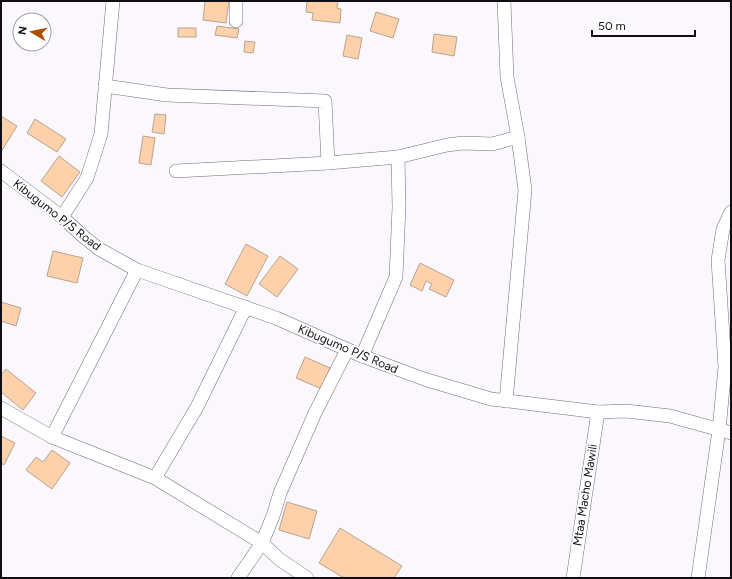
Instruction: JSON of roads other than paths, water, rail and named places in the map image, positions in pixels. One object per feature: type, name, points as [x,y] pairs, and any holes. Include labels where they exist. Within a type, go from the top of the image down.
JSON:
[{"type":"street","points":[[62,217],[87,178],[101,134],[113,1]]},
{"type":"street","points":[[236,1],[236,21]]},
{"type":"street","points":[[504,1],[507,77],[518,137],[524,190],[506,401]]},
{"type":"street","points":[[106,86],[167,95],[324,101],[328,163]]},
{"type":"street","points":[[176,171],[328,163],[398,157],[447,145],[463,143],[492,144],[518,137]]},
{"type":"street","points":[[362,356],[396,277],[399,207],[398,157]]},
{"type":"street","name":"Kibugumo P/S Road","points":[[1,171],[62,217],[99,249],[137,270],[276,318],[347,350],[424,379],[491,399],[598,412],[626,411],[670,416],[725,431]]},
{"type":"street","points":[[698,578],[725,431],[728,368],[718,260],[723,229],[731,212]]},
{"type":"street","points":[[52,437],[137,270]]},
{"type":"street","points":[[155,478],[197,408],[246,307]]},
{"type":"street","points":[[238,578],[262,543],[273,516],[280,493],[316,413],[347,350]]},
{"type":"street","points":[[1,408],[52,437],[155,478],[262,543],[297,574],[307,578]]},
{"type":"street","name":"Mtaa Macho Mawili","points":[[573,578],[598,412]]}]
